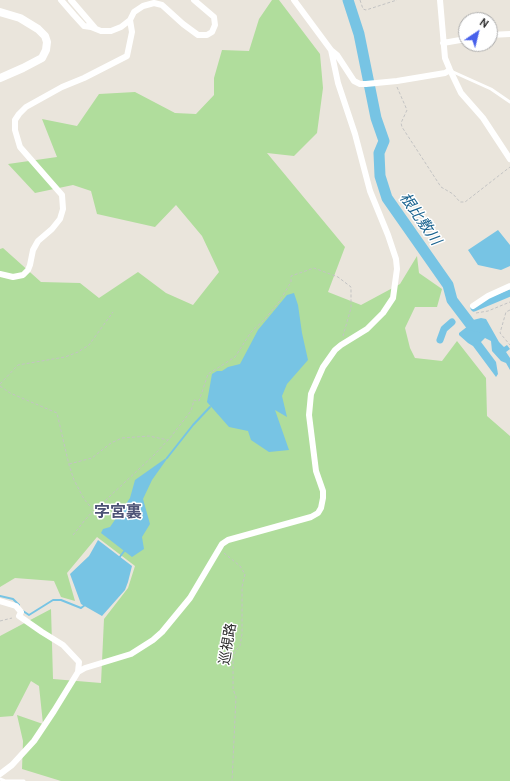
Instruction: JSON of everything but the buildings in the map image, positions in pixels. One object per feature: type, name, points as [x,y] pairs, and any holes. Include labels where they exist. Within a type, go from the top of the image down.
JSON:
[{"type":"street","points":[[61,0],[84,26],[101,31],[111,31],[121,28],[130,20],[134,12],[143,6],[154,3],[162,5],[198,35],[207,35],[212,32],[215,25],[214,17],[194,0]]},
{"type":"street","points":[[71,0],[94,28]]},
{"type":"street","points":[[294,0],[331,50],[337,55],[354,81],[360,84],[395,81],[445,73],[450,70]]},
{"type":"street","points":[[440,0],[445,58],[450,70],[461,94],[483,118],[510,159]]},
{"type":"street","points":[[0,12],[20,18],[38,29],[45,36],[47,42],[46,50],[42,58],[24,68],[0,78]]},
{"type":"street","points":[[0,274],[13,277],[23,275],[28,270],[33,250],[38,241],[52,229],[60,219],[63,209],[62,195],[20,147],[15,130],[16,120],[19,114],[26,107],[62,87],[90,75],[127,56],[132,32],[130,20]]},
{"type":"street","points":[[498,35],[510,34]]},
{"type":"street","points":[[443,43],[458,40]]},
{"type":"street","points":[[78,672],[85,668],[131,654],[153,640],[162,632],[190,598],[222,544],[228,540],[311,517],[318,513],[323,498],[323,491],[316,471],[310,415],[311,394],[322,366],[335,350],[367,329],[383,313],[393,298],[397,269],[396,259],[388,235],[370,191],[355,134],[338,83],[331,50]]},
{"type":"street","points":[[473,306],[488,296],[510,286]]},
{"type":"street","points":[[0,601],[16,606],[21,612],[19,616],[63,645],[79,662],[78,672],[54,712],[34,741],[12,765],[0,774]]},
{"type":"lane","points":[[450,70],[491,90],[510,102]]},
{"type":"lane","points":[[0,779],[5,781],[24,781]]},
{"type":"path","points":[[360,0],[363,8],[366,10],[397,0]]},
{"type":"path","points":[[395,81],[407,110],[401,123],[402,127],[441,187],[453,194],[460,202],[465,202],[510,167]]},
{"type":"path","points":[[73,535],[94,511],[168,440],[191,411],[194,400],[199,401],[208,374],[235,357],[251,332],[265,319],[279,302],[291,282],[291,276],[314,268],[338,277],[351,288],[351,308],[341,345]]},
{"type":"path","points":[[476,313],[488,311],[510,302]]},
{"type":"path","points":[[510,310],[506,312],[500,333],[510,344]]},
{"type":"path","points":[[94,511],[84,498],[74,480],[57,413],[10,393],[0,385],[18,365],[65,357],[78,352],[89,345],[113,312]]},
{"type":"path","points":[[69,465],[92,458],[111,443],[122,438],[149,436],[168,440]]},
{"type":"path","name":"巡視路","points":[[222,544],[224,552],[240,566],[245,574],[242,588],[242,634],[240,646],[233,656],[233,688],[236,697],[232,781]]},
{"type":"path","points":[[0,621],[19,616]]},
{"type":"green space","points":[[272,0],[279,0],[320,54],[323,88],[317,133],[294,156],[267,153],[345,247],[328,292],[361,305],[400,284],[417,256],[419,273],[442,289],[437,307],[415,307],[405,328],[410,348],[415,358],[442,361],[457,341],[486,378],[487,416],[510,436],[510,781],[61,781],[22,769],[23,741],[17,715],[43,724],[39,686],[31,681],[13,716],[0,717],[0,636],[51,609],[53,679],[101,683],[104,619],[128,588],[135,566],[97,537],[67,573],[75,601],[61,597],[54,581],[15,578],[0,587],[0,249],[3,248],[41,282],[80,283],[99,298],[138,272],[166,293],[193,305],[219,272],[202,236],[176,205],[155,227],[97,214],[91,191],[73,185],[35,193],[8,164],[57,157],[42,119],[77,126],[99,94],[135,92],[175,113],[196,114],[214,95],[214,78],[222,50],[249,51],[259,19]]},
{"type":"water","points":[[498,230],[510,245],[510,266],[501,270],[478,265],[468,250]]},
{"type":"water","points":[[294,293],[298,305],[308,360],[287,384],[282,396],[287,417],[275,410],[289,450],[269,452],[251,440],[248,431],[229,427],[207,402],[212,374],[217,371],[222,371],[228,367],[240,364],[258,330],[287,295]]},
{"type":"water","points":[[481,318],[486,319],[499,342],[504,347],[507,345],[510,349],[506,352],[510,358],[510,370],[506,363],[501,361],[492,351],[491,341],[485,338],[481,342],[496,362],[498,374],[496,377],[473,346],[459,335],[459,333],[468,326],[467,324],[473,320]]},
{"type":"water","points":[[169,456],[152,480],[143,499],[150,524],[142,537],[144,549],[132,557],[101,533],[103,529],[110,527],[130,498],[135,480]]},
{"type":"water","points":[[98,540],[132,566],[125,590],[102,616],[81,604],[70,574],[89,556]]},
{"type":"waterway","name":"根比敷川","points":[[348,0],[359,34],[376,118],[384,141],[379,153],[380,176],[387,198],[448,285],[452,300],[471,325],[482,327]]},
{"type":"waterway","points":[[474,308],[510,293]]},
{"type":"waterway","points":[[440,340],[444,329],[452,322]]},
{"type":"waterway","points":[[167,458],[193,425],[210,407]]},
{"type":"waterway","points":[[119,558],[125,550]]},
{"type":"waterway","points":[[0,596],[13,599],[19,605]]},
{"type":"waterway","points":[[23,611],[29,615],[53,600],[61,600],[81,608],[85,605]]},
{"type":"district","name":"字宮裏","points":[[118,512]]}]
